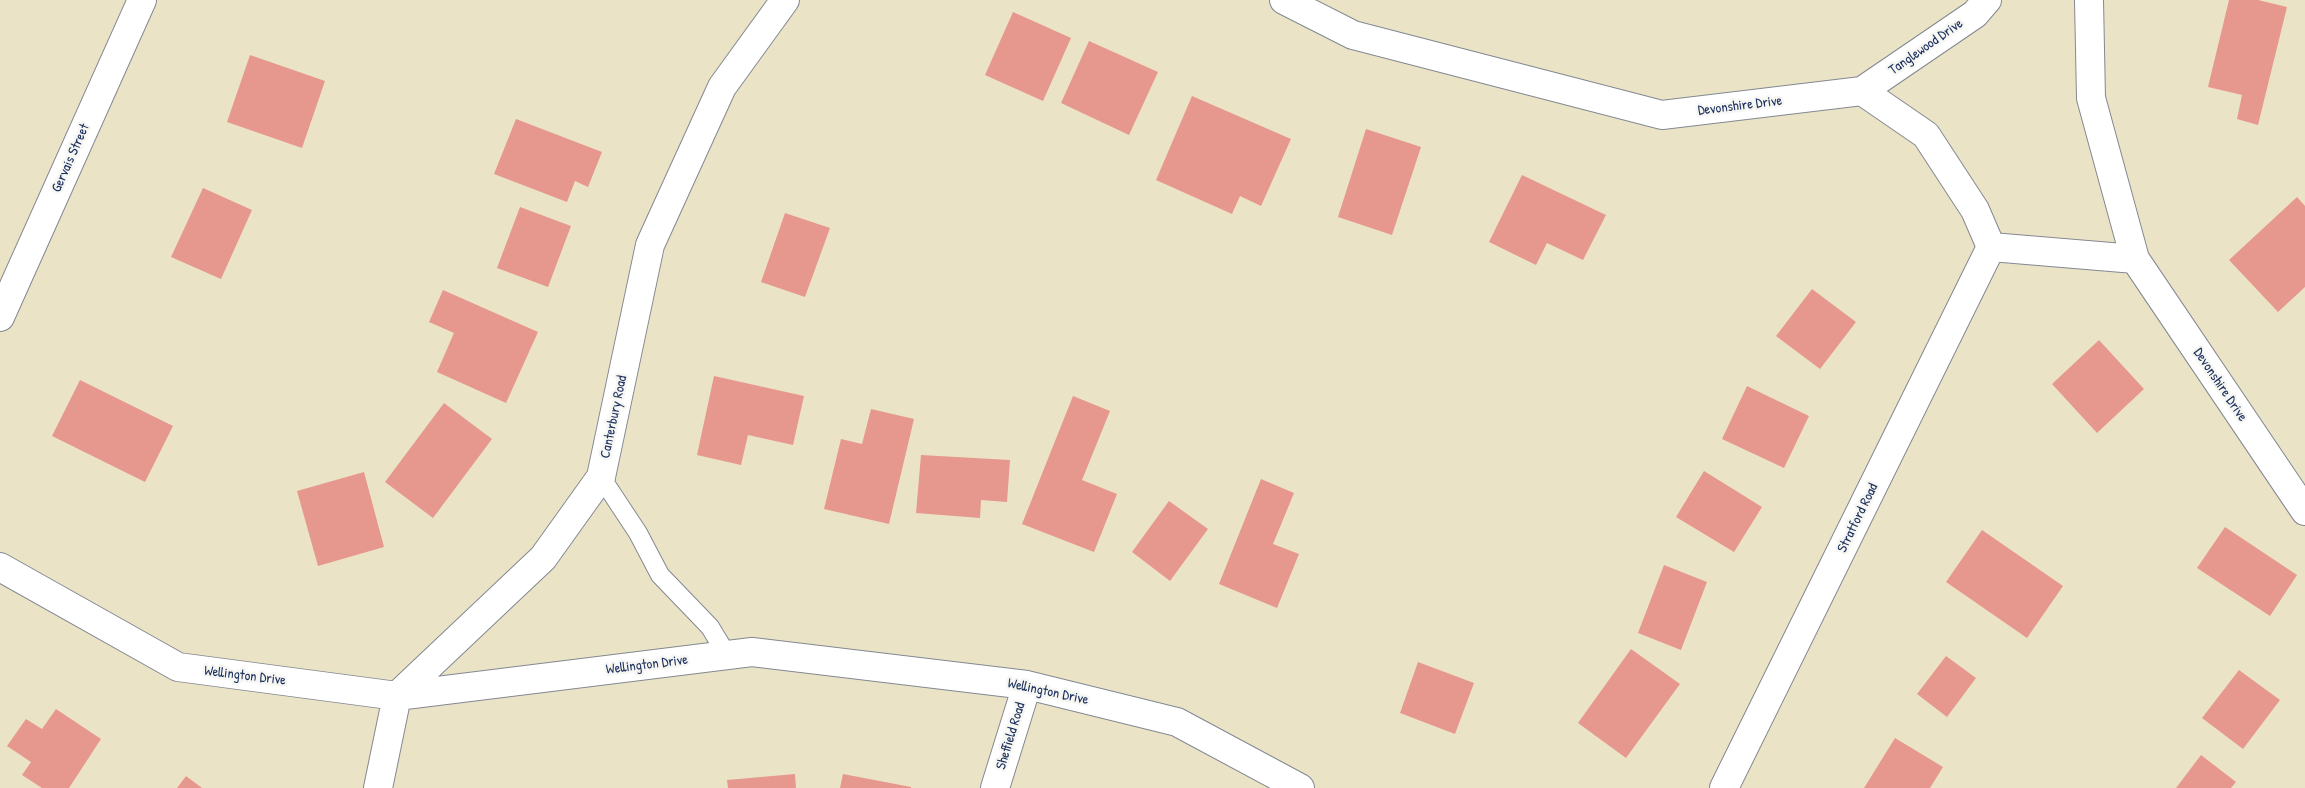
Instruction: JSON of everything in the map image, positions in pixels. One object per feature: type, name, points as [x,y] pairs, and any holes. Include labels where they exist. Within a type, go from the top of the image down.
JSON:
[{"type":"street","name":"Gervais Street","points":[[0,317],[142,0]]},
{"type":"street","name":"Canterbury Road","points":[[397,696],[542,558],[601,477],[650,245],[722,87],[786,0]]},
{"type":"street","name":"Devonshire Drive","points":[[1284,0],[1353,35],[1662,115],[1862,92]]},
{"type":"street","name":"Tanglewood Drive","points":[[1862,92],[1975,14],[1987,0]]},
{"type":"street","name":"Devonshire Drive","points":[[2089,0],[2091,98],[2135,259],[2305,511]]},
{"type":"street","points":[[1862,92],[1926,135],[1975,210],[1991,247],[2135,259]]},
{"type":"street","name":"Stratford Road","points":[[1724,788],[1991,247]]},
{"type":"street","name":"Wellington Drive","points":[[0,567],[178,667],[397,696],[752,652],[1027,685],[1177,722],[1300,788]]},
{"type":"street","name":"Sheffield Road","points":[[995,788],[1027,685]]},
{"type":"street","points":[[378,788],[397,696]]},
{"type":"lane","points":[[601,477],[638,533],[660,575],[710,627],[727,655]]},
{"type":"building","points":[[2229,0],[2258,0],[2287,7],[2258,125],[2237,119],[2242,95],[2208,87]]},
{"type":"building","points":[[1013,12],[1071,38],[1043,101],[985,75]]},
{"type":"building","points":[[1089,41],[1158,72],[1129,135],[1061,103]]},
{"type":"building","points":[[250,55],[325,81],[302,148],[227,122]]},
{"type":"building","points":[[1192,96],[1291,139],[1261,206],[1240,196],[1232,214],[1156,180]]},
{"type":"building","points":[[516,119],[602,152],[588,187],[575,181],[567,202],[494,174]]},
{"type":"building","points":[[1366,129],[1421,147],[1392,235],[1338,217]]},
{"type":"building","points":[[1522,175],[1606,215],[1583,260],[1547,243],[1536,265],[1489,242]]},
{"type":"building","points":[[203,188],[252,210],[221,279],[171,257]]},
{"type":"building","points":[[2297,197],[2305,206],[2305,287],[2278,312],[2229,260]]},
{"type":"building","points":[[520,207],[571,226],[548,287],[497,268]]},
{"type":"building","points":[[785,213],[830,228],[805,297],[761,282]]},
{"type":"building","points":[[1812,289],[1856,322],[1820,369],[1776,336]]},
{"type":"building","points":[[443,290],[538,332],[506,403],[437,372],[454,333],[429,322]]},
{"type":"building","points":[[2099,340],[2144,389],[2097,433],[2052,384]]},
{"type":"building","points":[[714,376],[804,396],[793,445],[748,435],[741,465],[697,455]]},
{"type":"building","points":[[80,380],[173,426],[145,482],[52,436]]},
{"type":"building","points":[[1747,386],[1809,416],[1784,468],[1722,439]]},
{"type":"building","points":[[1073,396],[1110,411],[1082,480],[1117,494],[1094,552],[1022,524]]},
{"type":"building","points":[[444,403],[492,439],[433,518],[385,482]]},
{"type":"building","points":[[871,409],[914,419],[889,524],[824,509],[841,439],[862,444]]},
{"type":"building","points":[[921,455],[1010,460],[1007,502],[981,500],[980,518],[916,513]]},
{"type":"building","points":[[1704,471],[1762,507],[1734,552],[1676,517]]},
{"type":"building","points":[[364,472],[384,547],[318,566],[297,491]]},
{"type":"building","points":[[1261,479],[1294,493],[1273,544],[1299,554],[1277,608],[1219,584]]},
{"type":"building","points":[[1169,501],[1208,529],[1170,581],[1132,552]]},
{"type":"building","points":[[2225,527],[2297,575],[2270,616],[2197,568]]},
{"type":"building","points":[[1982,530],[2063,586],[2027,638],[1946,582]]},
{"type":"building","points":[[1664,565],[1707,582],[1681,650],[1638,633]]},
{"type":"building","points":[[1631,649],[1680,684],[1626,758],[1578,723]]},
{"type":"building","points":[[1946,656],[1976,678],[1947,717],[1917,694]]},
{"type":"building","points":[[1418,662],[1474,683],[1455,734],[1400,713]]},
{"type":"building","points":[[2239,670],[2280,700],[2243,749],[2202,718]]},
{"type":"building","points":[[56,709],[101,739],[69,788],[42,788],[22,775],[31,762],[7,746],[26,719],[42,729]]},
{"type":"building","points":[[1895,738],[1943,767],[1930,788],[1864,788]]},
{"type":"building","points":[[2201,755],[2236,782],[2231,788],[2176,788]]},
{"type":"building","points":[[795,774],[796,788],[728,788],[727,780]]},
{"type":"building","points":[[843,774],[911,787],[911,788],[840,788]]},
{"type":"building","points":[[186,776],[202,788],[177,788]]}]
